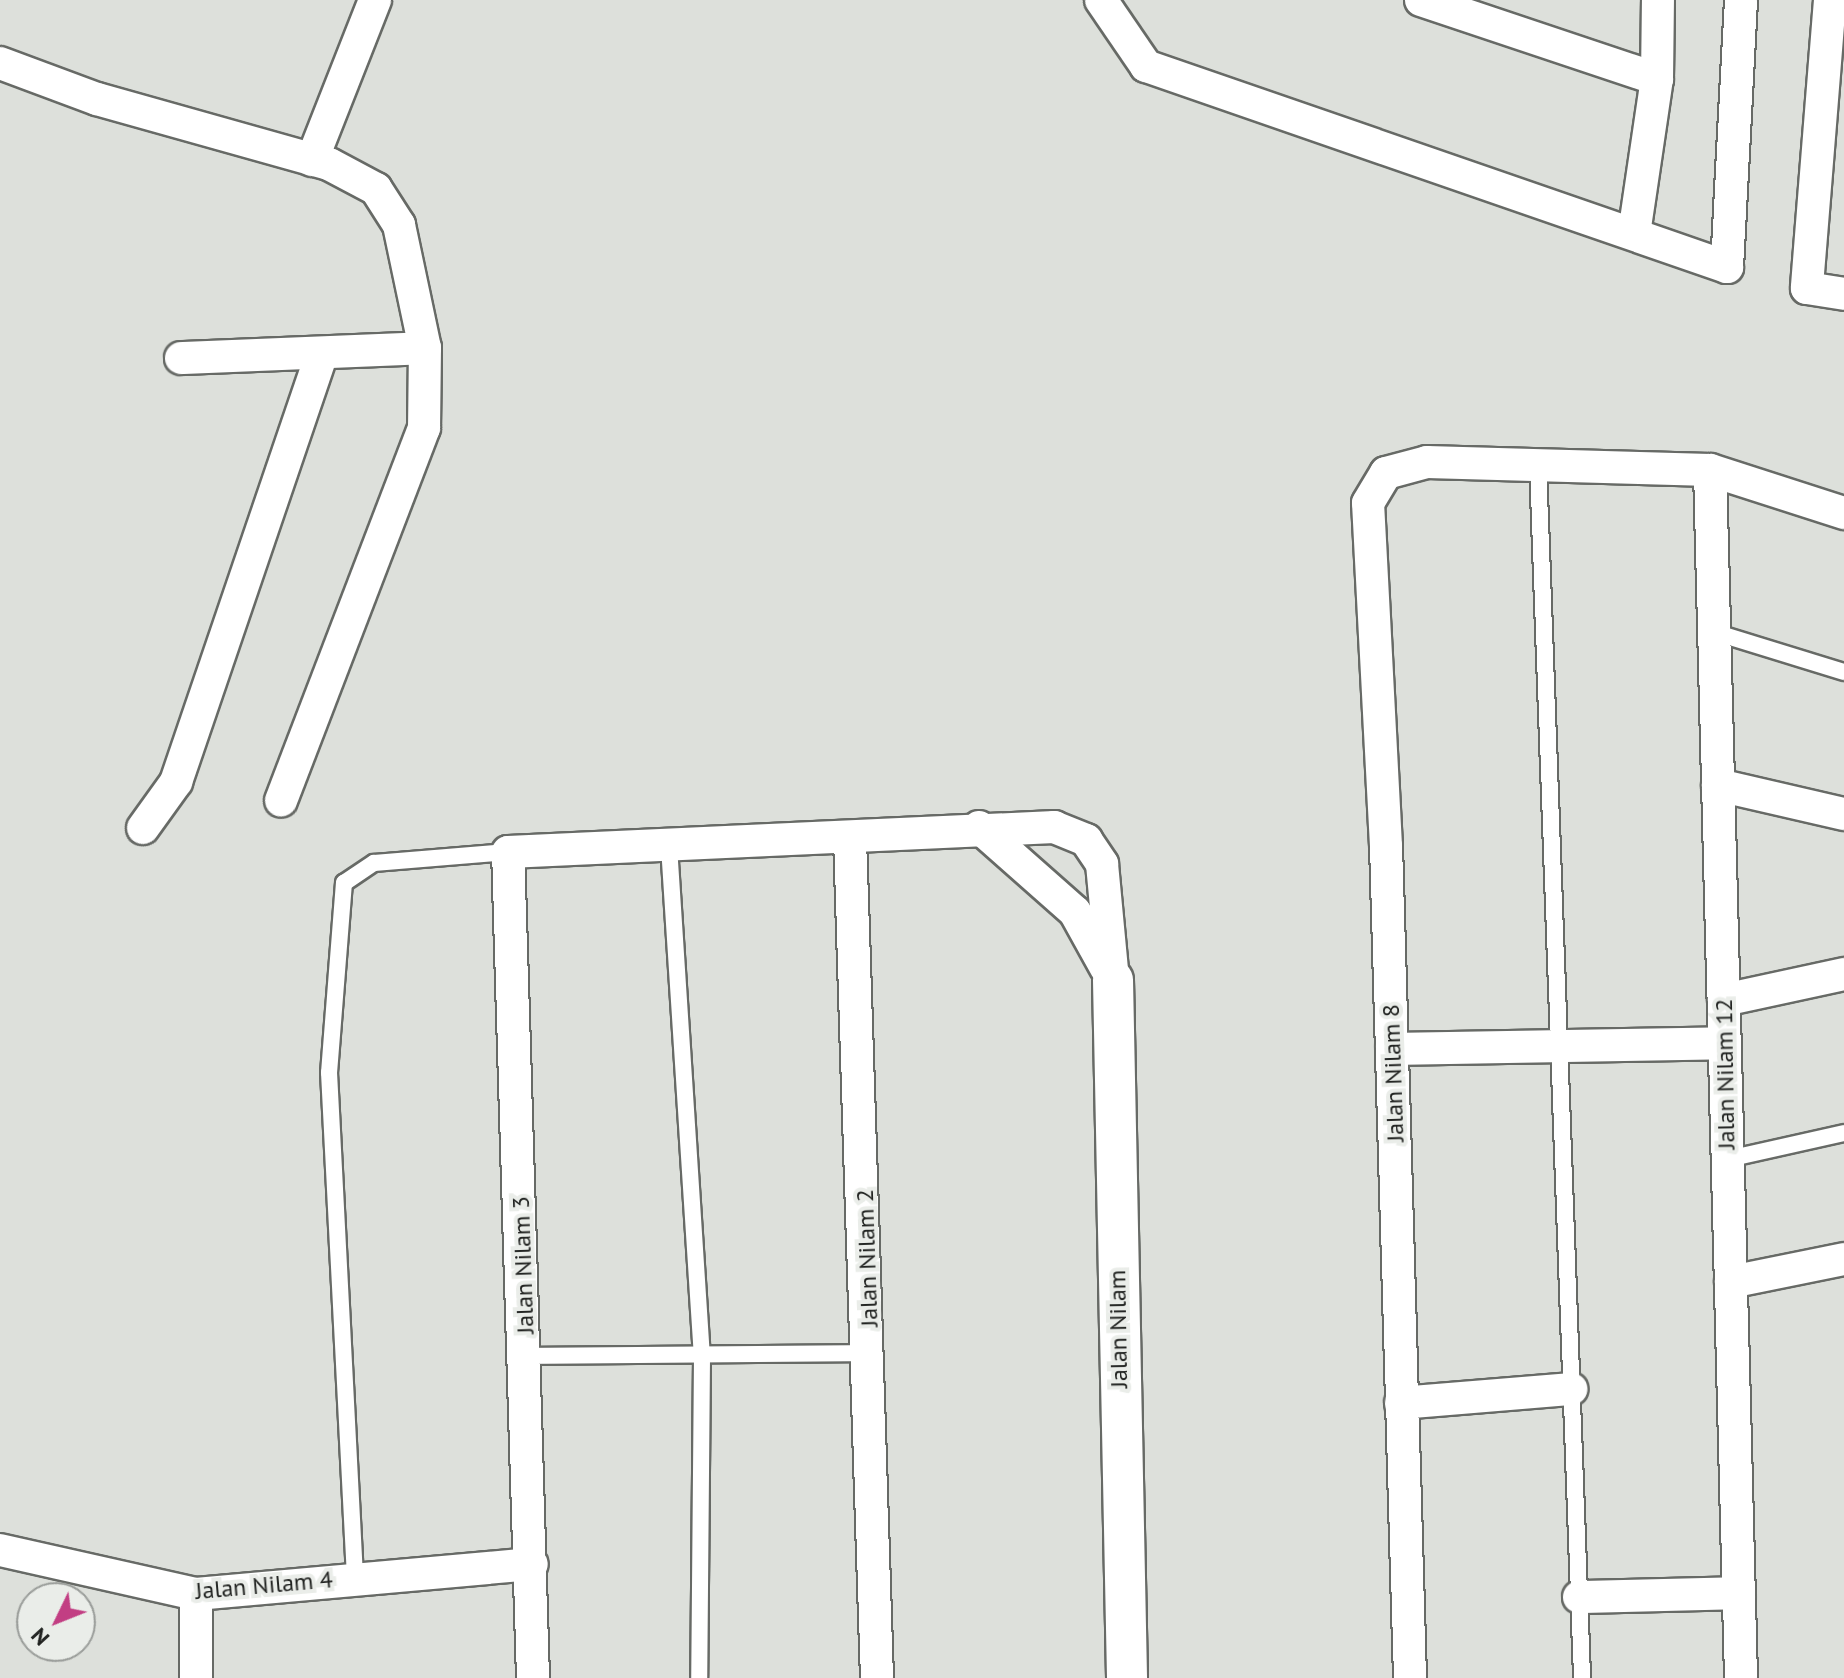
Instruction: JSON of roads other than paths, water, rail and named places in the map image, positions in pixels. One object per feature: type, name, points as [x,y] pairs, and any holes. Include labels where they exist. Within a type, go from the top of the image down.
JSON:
[{"type":"street","points":[[312,160],[375,0]]},
{"type":"street","points":[[1101,0],[1146,66],[1727,267],[1741,0]]},
{"type":"street","points":[[1421,0],[1657,79]]},
{"type":"street","points":[[1634,234],[1657,79],[1657,0]]},
{"type":"street","points":[[1830,0],[1807,288],[1844,294]]},
{"type":"street","points":[[0,63],[97,99],[312,160],[376,189],[399,225],[425,348],[424,428],[281,800]]},
{"type":"street","points":[[181,358],[321,356],[425,348]]},
{"type":"street","points":[[143,828],[176,782],[321,356]]},
{"type":"street","name":"Jalan Nilam 8","points":[[1410,1678],[1392,1049],[1368,503],[1386,473],[1427,462],[1538,465]]},
{"type":"street","points":[[1538,465],[1710,470],[1844,513]]},
{"type":"street","name":"Jalan Nilam 12","points":[[1710,470],[1741,1678]]},
{"type":"street","points":[[1718,785],[1844,814]]},
{"type":"street","points":[[979,827],[1075,912],[1113,980]]},
{"type":"street","points":[[508,852],[850,838],[979,827],[1054,827],[1086,840],[1102,864],[1113,980]]},
{"type":"street","name":"Jalan Nilam 2","points":[[850,838],[870,1353],[877,1678]]},
{"type":"street","name":"Jalan Nilam 3","points":[[508,852],[526,1356],[533,1678]]},
{"type":"street","points":[[1724,1000],[1844,974]]},
{"type":"street","name":"Jalan Nilam","points":[[1113,980],[1127,1678]]},
{"type":"street","points":[[1392,1049],[1725,1043]]},
{"type":"street","points":[[1731,1282],[1844,1259]]},
{"type":"street","points":[[1401,1403],[1571,1389]]},
{"type":"street","name":"Jalan Nilam 4","points":[[0,1550],[196,1594],[355,1577],[532,1564]]},
{"type":"street","points":[[1579,1597],[1739,1593]]},
{"type":"street","points":[[196,1594],[196,1678]]},
{"type":"lane","points":[[1538,465],[1582,1678]]},
{"type":"lane","points":[[1714,632],[1844,672]]},
{"type":"lane","points":[[669,846],[702,1358],[699,1678]]},
{"type":"lane","points":[[355,1577],[329,1073],[344,883],[374,863],[508,852]]},
{"type":"lane","points":[[1728,1159],[1844,1133]]},
{"type":"lane","points":[[526,1356],[702,1358],[870,1353]]}]
